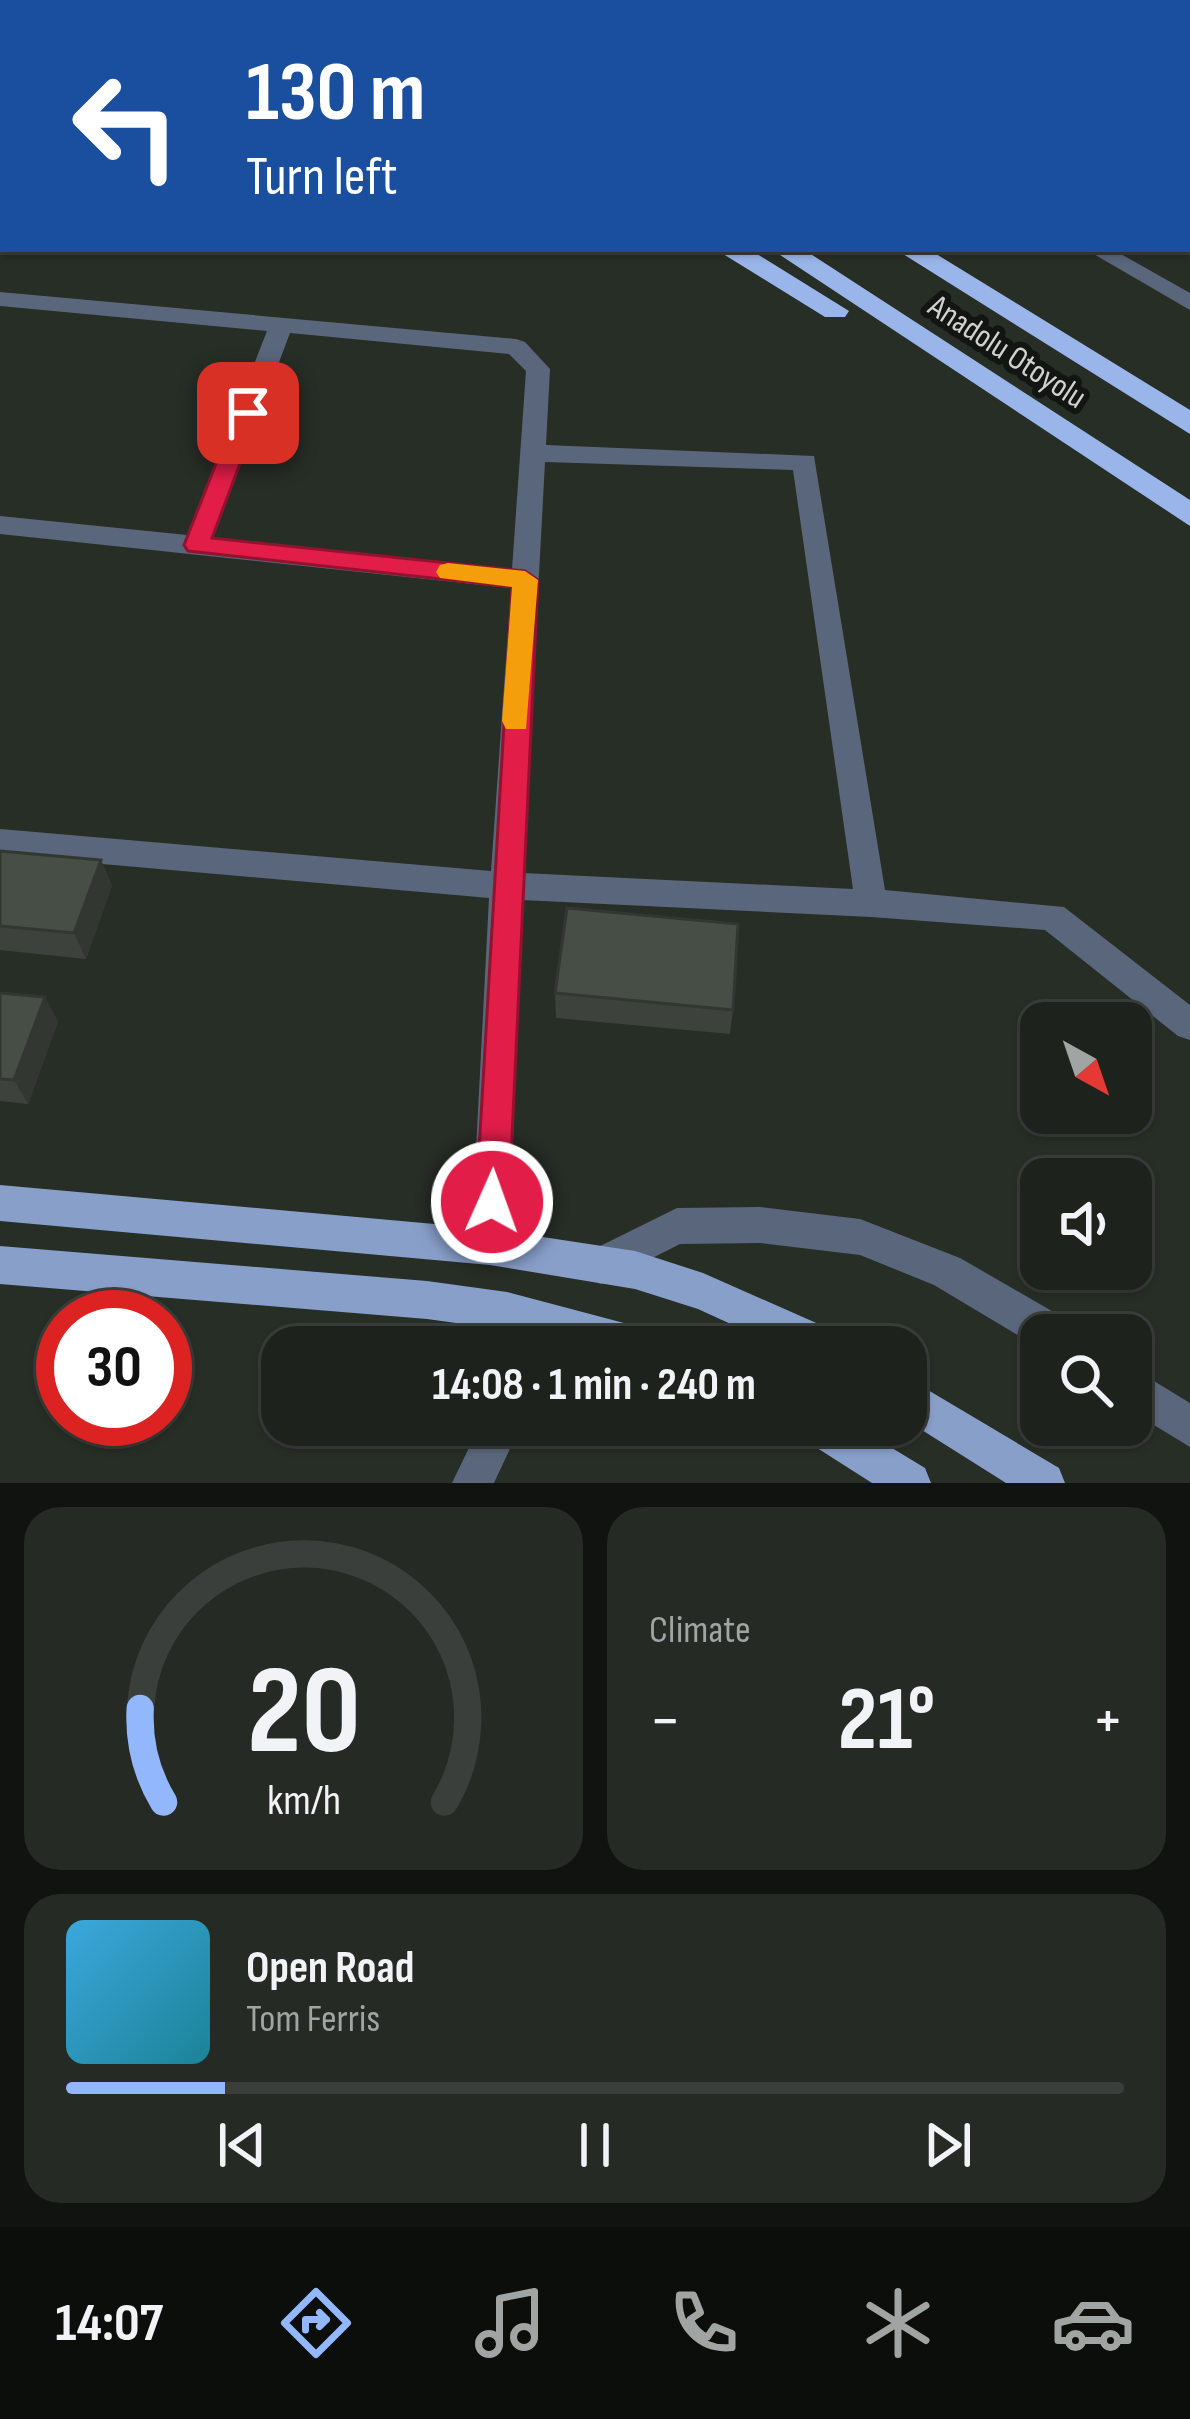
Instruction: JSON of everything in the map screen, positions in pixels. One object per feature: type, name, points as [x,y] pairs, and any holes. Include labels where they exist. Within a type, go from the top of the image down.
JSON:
[{"type":"highway","points":[[734,252],[854,322],[965,367]]},
{"type":"highway","name":"Anadolu Otoyolu","points":[[790,252],[1190,515]]},
{"type":"highway","name":"Anadolu Otoyolu","points":[[914,252],[1190,424]]},
{"type":"main road","points":[[0,1204],[490,1246],[635,1270],[703,1292],[778,1326]]},
{"type":"main road","points":[[0,1265],[427,1300],[515,1326]]},
{"type":"main road","points":[[927,1410],[1044,1483]]},
{"type":"main road","points":[[851,1446],[910,1483]]},
{"type":"street","points":[[1101,252],[1190,302]]},
{"type":"street","points":[[0,299],[516,347],[538,369],[506,886],[490,1246]]},
{"type":"street","points":[[0,323],[28,302]]},
{"type":"street","points":[[197,545],[281,325]]},
{"type":"street","points":[[532,453],[805,462],[871,903]]},
{"type":"street","points":[[0,525],[525,580]]},
{"type":"street","points":[[0,842],[506,886],[871,903],[1052,917],[1190,1024]]},
{"type":"street","points":[[601,1264],[677,1226],[760,1225],[860,1237],[947,1271],[1020,1314]]},
{"type":"street","points":[[1152,1401],[1190,1427]]},
{"type":"street","points":[[472,1483],[490,1446]]},
{"type":"building","points":[[0,851],[101,860],[74,933],[0,926]]},
{"type":"building","points":[[567,908],[738,924],[733,1010],[555,993]]},
{"type":"building","points":[[0,993],[45,997],[14,1080],[0,1079]]},
{"type":"slow traffic","points":[[448,572],[525,580],[516,721]]},
{"type":"route","points":[[248,413],[197,545],[525,580],[492,1202]]}]
